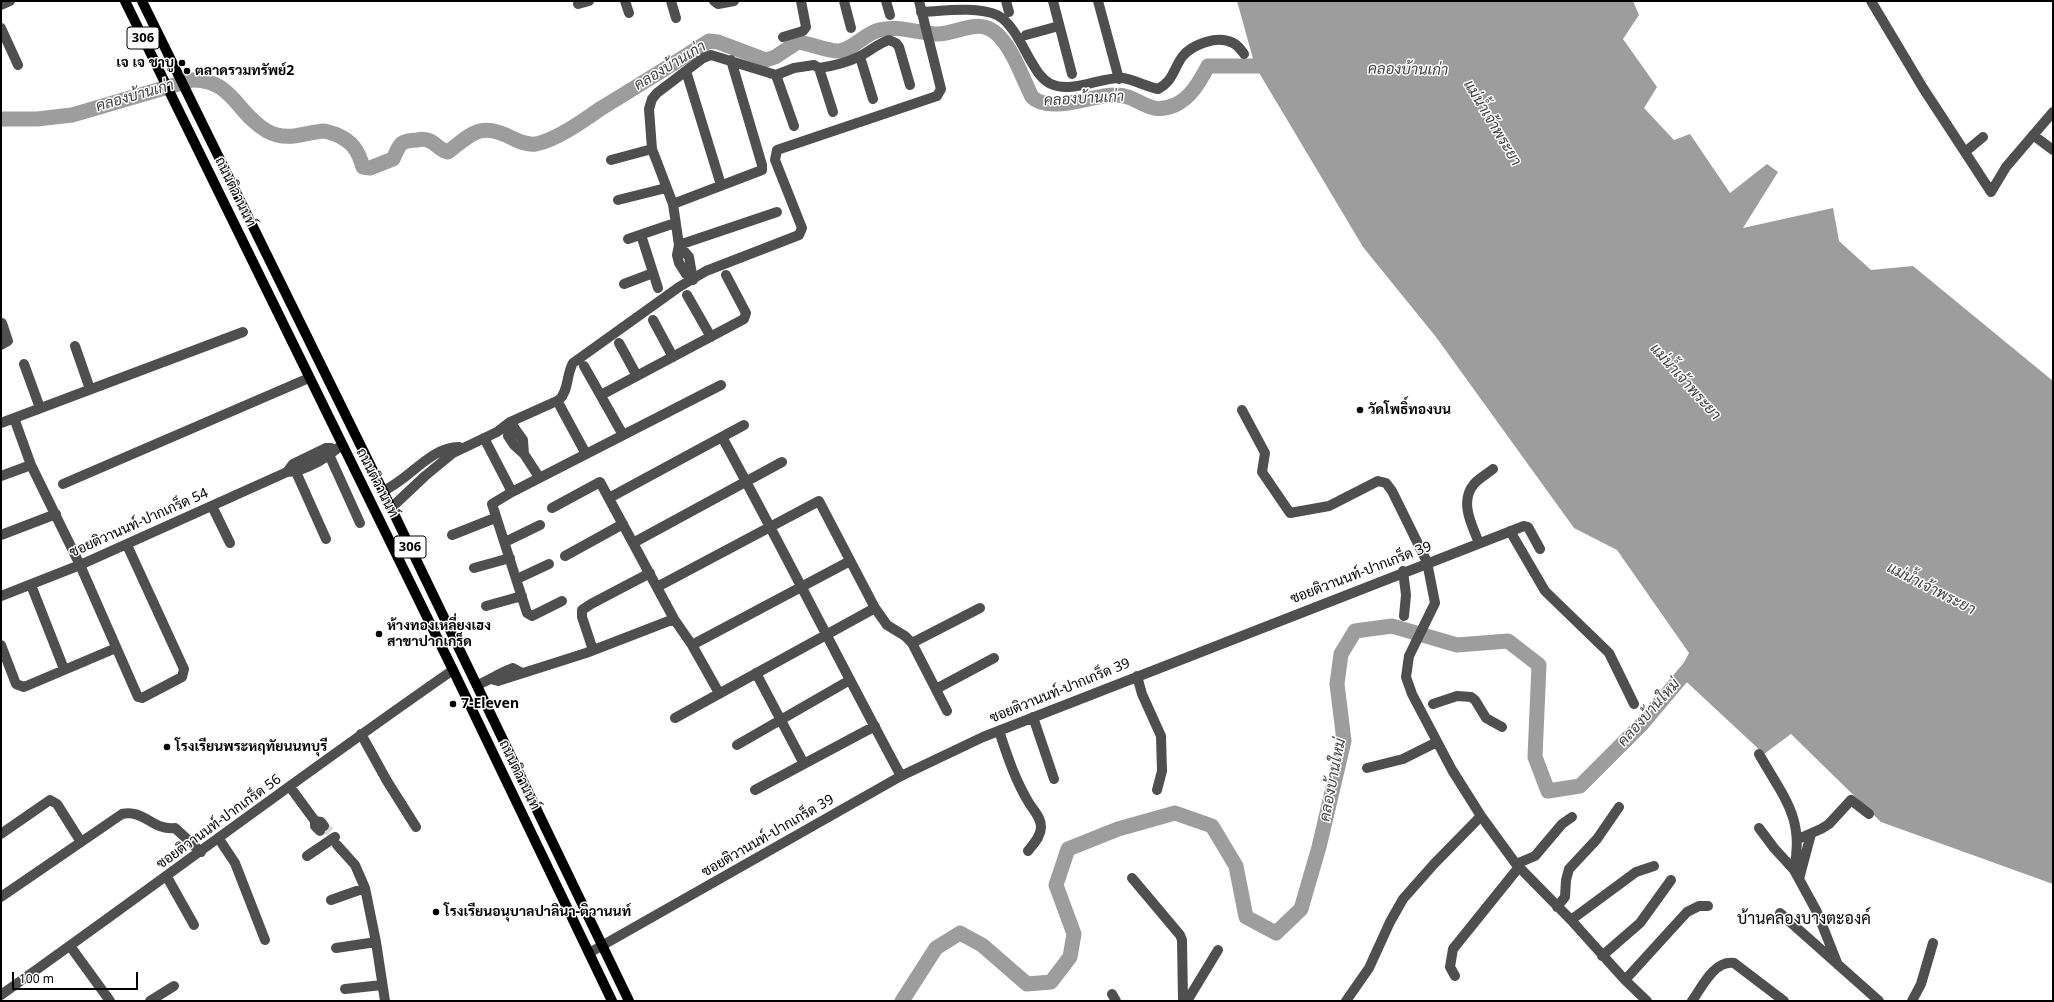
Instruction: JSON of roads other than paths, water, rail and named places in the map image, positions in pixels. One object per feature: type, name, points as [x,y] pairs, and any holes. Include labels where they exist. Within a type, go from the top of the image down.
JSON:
[{"type":"main road","name":"ถนนติวานนท์","points":[[125,1],[290,337],[309,378],[333,449],[453,670],[612,1001]]},
{"type":"main road","name":"ถนนติวานนท์","points":[[142,1],[383,491],[629,1001]]},
{"type":"main road","points":[[290,337],[304,330]]},
{"type":"street","points":[[1,5],[10,1]]},
{"type":"street","points":[[578,4],[589,1]]},
{"type":"street","points":[[625,1],[628,13]]},
{"type":"street","points":[[671,1],[676,18]]},
{"type":"street","points":[[714,1],[718,4],[734,1]]},
{"type":"street","points":[[782,37],[803,31],[806,27],[801,1]]},
{"type":"street","points":[[844,1],[851,28]]},
{"type":"street","points":[[886,1],[890,15]]},
{"type":"street","points":[[391,508],[453,453],[484,438],[510,422],[559,400],[564,396],[569,371],[574,363],[679,287],[718,265],[799,235],[802,228],[775,160],[777,150],[937,96],[941,90],[919,1]]},
{"type":"street","points":[[1006,1],[1009,12]]},
{"type":"street","points":[[1053,1],[1072,74]]},
{"type":"street","points":[[1098,1],[1120,79]]},
{"type":"street","points":[[1871,1],[1923,88],[1991,192],[2006,167],[2053,112]]},
{"type":"street","points":[[922,14],[961,5],[997,16],[1008,25],[1020,41],[1035,67],[1044,79],[1051,84],[1074,86],[1123,78],[1158,89],[1168,84],[1183,56],[1197,44],[1220,40],[1232,42],[1244,54]]},
{"type":"street","points":[[1026,36],[1059,26]]},
{"type":"street","points":[[1,28],[18,65]]},
{"type":"street","points":[[693,280],[689,257],[679,245],[672,204],[652,149],[649,109],[652,99],[657,93],[703,58],[711,55],[776,75],[794,68],[814,65],[819,68],[840,64],[860,57],[877,44],[889,40],[896,43],[899,47],[910,85]]},
{"type":"street","points":[[860,57],[873,99]]},
{"type":"street","points":[[672,204],[721,185],[758,173],[762,170],[762,165],[731,60]]},
{"type":"street","points":[[819,68],[833,112]]},
{"type":"street","points":[[686,71],[721,185]]},
{"type":"street","points":[[776,75],[794,126]]},
{"type":"street","points":[[2033,135],[2053,150]]},
{"type":"street","points":[[1965,152],[1983,137]]},
{"type":"street","points":[[611,160],[652,149]]},
{"type":"street","points":[[618,200],[666,188]]},
{"type":"street","points":[[679,245],[777,212]]},
{"type":"street","points":[[628,239],[675,223]]},
{"type":"street","points":[[641,235],[658,288]]},
{"type":"street","points":[[624,284],[654,273]]},
{"type":"street","points":[[600,396],[744,319],[746,313],[726,275]]},
{"type":"street","points":[[688,295],[711,337]]},
{"type":"street","points":[[652,320],[673,357]]},
{"type":"street","points":[[1,345],[8,341],[2,323]]},
{"type":"street","points":[[1,423],[243,332]]},
{"type":"street","points":[[619,343],[637,376]]},
{"type":"street","points":[[76,346],[90,389]]},
{"type":"street","points":[[24,364],[40,408]]},
{"type":"street","points":[[584,366],[623,435]]},
{"type":"street","points":[[63,484],[309,378]]},
{"type":"street","points":[[562,601],[532,616],[527,612],[505,542],[495,518],[492,504],[539,478],[722,385]]},
{"type":"street","points":[[560,406],[586,454]]},
{"type":"street","points":[[1242,410],[1266,453],[1262,472],[1287,511],[1292,514],[1329,506],[1378,481],[1386,483],[1392,491],[1427,562],[1435,603],[1409,656],[1406,677],[1427,708],[1438,742],[1452,770],[1481,816],[1517,866],[1570,920],[1625,980],[1647,1001]]},
{"type":"street","points":[[14,418],[31,465],[80,565],[116,648],[140,698],[182,677],[184,674],[184,669],[127,545]]},
{"type":"street","points":[[510,422],[508,436],[514,445],[524,454],[539,478]]},
{"type":"street","points":[[609,498],[744,425]]},
{"type":"street","points":[[722,437],[803,586],[825,634],[901,776]]},
{"type":"street","points":[[484,438],[512,492]]},
{"type":"street","points":[[383,491],[395,486],[450,447],[465,448]]},
{"type":"street","points":[[333,449],[360,523]]},
{"type":"street","name":"ซอยติวานนท์-ปากเกร็ด 54","points":[[1,596],[127,545],[291,472],[333,449]]},
{"type":"street","points":[[633,543],[782,462]]},
{"type":"street","points":[[1,476],[31,465]]},
{"type":"street","points":[[1479,543],[1467,512],[1467,496],[1474,484],[1493,469]]},
{"type":"street","points":[[291,472],[326,539]]},
{"type":"street","points":[[552,508],[598,482],[602,485],[674,618],[692,645],[719,693]]},
{"type":"street","points":[[657,587],[819,501],[875,608],[887,625],[905,636],[912,643],[947,711]]},
{"type":"street","points":[[212,506],[230,544]]},
{"type":"street","points":[[1,535],[56,514]]},
{"type":"street","points":[[452,535],[495,518]]},
{"type":"street","points":[[565,556],[623,524]]},
{"type":"street","points":[[505,542],[540,525]]},
{"type":"street","name":"ซอยติวานนท์-ปากเกร็ด 39","points":[[589,953],[901,776],[936,758],[998,731],[1403,571],[1527,525],[1540,549]]},
{"type":"street","points":[[1510,531],[1545,591],[1609,653],[1634,704]]},
{"type":"street","points":[[474,568],[510,558]]},
{"type":"street","points":[[692,645],[850,561]]},
{"type":"street","points":[[517,579],[549,564]]},
{"type":"street","points":[[1403,571],[1406,595],[1404,616]]},
{"type":"street","points":[[593,650],[582,617],[582,610],[590,604],[650,573]]},
{"type":"street","points":[[31,585],[64,669]]},
{"type":"street","points":[[486,606],[522,596]]},
{"type":"street","points":[[675,718],[825,634],[875,608]]},
{"type":"street","points":[[912,643],[980,608]]},
{"type":"street","points":[[477,685],[492,679],[498,681],[593,650],[674,618]]},
{"type":"street","points":[[1,645],[16,684],[24,688],[64,669],[116,648]]},
{"type":"street","points":[[936,689],[994,658]]},
{"type":"street","name":"ซอยติวานนท์-ปากเกร็ด 56","points":[[1,996],[201,852],[361,734],[453,670]]},
{"type":"street","points":[[756,673],[804,764]]},
{"type":"street","points":[[1137,676],[1142,694],[1161,736],[1162,771],[1158,790]]},
{"type":"street","points":[[737,744],[850,680]]},
{"type":"street","points":[[1427,708],[1457,696],[1471,697],[1475,700],[1486,718],[1502,727]]},
{"type":"street","points":[[1033,717],[1054,779]]},
{"type":"street","points":[[755,790],[875,726]]},
{"type":"street","points":[[998,731],[1013,771],[1040,821],[1040,835],[1028,851]]},
{"type":"street","points":[[361,734],[387,781],[416,827]]},
{"type":"street","points":[[1372,767],[1404,760],[1438,742]]},
{"type":"street","points":[[1759,754],[1786,800],[1796,826],[1798,840],[1794,870]]},
{"type":"street","points":[[290,787],[327,834],[355,865],[365,888],[376,942],[385,1001]]},
{"type":"street","points":[[1,834],[50,800],[57,804],[81,842]]},
{"type":"street","points":[[1798,840],[1829,824],[1851,800],[1858,803],[1869,814]]},
{"type":"street","points":[[1557,907],[1565,897],[1566,880],[1570,869],[1597,839],[1619,807]]},
{"type":"street","points":[[1,897],[122,814],[129,812],[166,829],[175,828],[201,852]]},
{"type":"street","points":[[1346,1001],[1369,968],[1390,922],[1403,899],[1434,864],[1481,816]]},
{"type":"street","points":[[1455,976],[1450,967],[1453,949],[1517,866],[1535,856],[1566,821],[1572,818]]},
{"type":"street","points":[[1759,828],[1774,848],[1794,870],[1817,912],[1838,965]]},
{"type":"street","points":[[308,856],[327,834]]},
{"type":"street","points":[[1799,879],[1811,834]]},
{"type":"street","points":[[219,838],[235,863],[265,940]]},
{"type":"street","points":[[1570,920],[1636,872],[1654,866]]},
{"type":"street","points":[[166,877],[194,925]]},
{"type":"street","points":[[1132,878],[1180,935],[1182,940],[1183,1001]]},
{"type":"street","points":[[1602,956],[1640,922],[1671,880]]},
{"type":"street","points":[[331,900],[365,888]]},
{"type":"street","points":[[1625,980],[1687,912],[1699,906],[1708,906]]},
{"type":"street","points":[[1780,913],[1880,1001]]},
{"type":"street","points":[[336,948],[376,942]]},
{"type":"street","points":[[1912,1001],[1921,984],[1933,943]]},
{"type":"street","points":[[70,946],[110,1001]]},
{"type":"street","points":[[1187,1001],[1218,950]]},
{"type":"street","points":[[1692,1001],[1716,968],[1729,962],[1734,963],[1784,1001]]},
{"type":"street","points":[[346,989],[382,985]]},
{"type":"street","points":[[150,1001],[174,986]]},
{"type":"water","name":"แม่น้ำเจ้าพระยา","points":[[1237,1],[1633,1],[1639,15],[1623,39],[1657,87],[1644,108],[1674,140],[1690,134],[1730,193],[1767,164],[1778,172],[1743,228],[1833,208],[1839,241],[1871,270],[1913,266],[2053,381],[2053,884],[1881,822],[1791,734],[1764,754],[1678,674],[1689,653],[1617,550],[1574,528],[1436,337],[1363,247],[1255,66]]},
{"type":"waterway","name":"คลองบ้านเก่า","points":[[1,119],[37,119],[72,115],[192,80],[205,81],[216,85],[225,91],[248,116],[267,131],[281,136],[295,136],[323,131],[335,134],[346,140],[354,147],[363,167],[370,168],[393,159],[401,144],[411,140],[428,140],[442,150],[448,152],[464,139],[485,130],[502,133],[527,144],[544,142],[569,130],[709,41],[718,42],[766,60],[775,57],[798,42],[839,51],[844,50],[879,30],[893,28],[944,34],[975,26],[982,27],[990,29],[1003,40],[1017,64],[1032,97],[1040,102],[1049,104],[1060,104],[1114,95],[1130,98],[1150,107],[1165,108],[1175,105],[1186,98],[1198,83],[1208,66],[1276,66]]},
{"type":"waterway","name":"คลองบ้านใหม่","points":[[902,1001],[936,948],[960,933],[982,945],[1027,984],[1051,982],[1070,957],[1074,934],[1056,885],[1068,849],[1118,829],[1175,813],[1212,826],[1236,866],[1246,917],[1276,933],[1301,909],[1319,847],[1344,741],[1337,684],[1341,654],[1355,631],[1392,626],[1457,645],[1508,641],[1539,665],[1535,757],[1548,791],[1580,786],[1642,724],[1695,661]]},
{"type":"tunnel","points":[[324,826],[330,832]]},
{"type":"place","name":"เจ เจ ชาบู","points":[[182,63]]},
{"type":"place","name":"ตลาดรวมทรัพย์2","points":[[187,71]]},
{"type":"place","name":"วัดโพธิ์ทองบน","points":[[1360,410]]},
{"type":"place","name":"ห้างทองเหลี่ยงเฮง สาขาปากเกร็ด","points":[[379,634]]},
{"type":"place","name":"7-Eleven","points":[[453,704]]},
{"type":"place","name":"โรงเรียนพระหฤทัยนนทบุรี","points":[[167,747]]},
{"type":"place","name":"โรงเรียนอนุบาลปาลินา-ติวานนท์","points":[[436,912]]},
{"type":"district","name":"บ้านคลองบางตะองค์","points":[[1804,919]]}]
